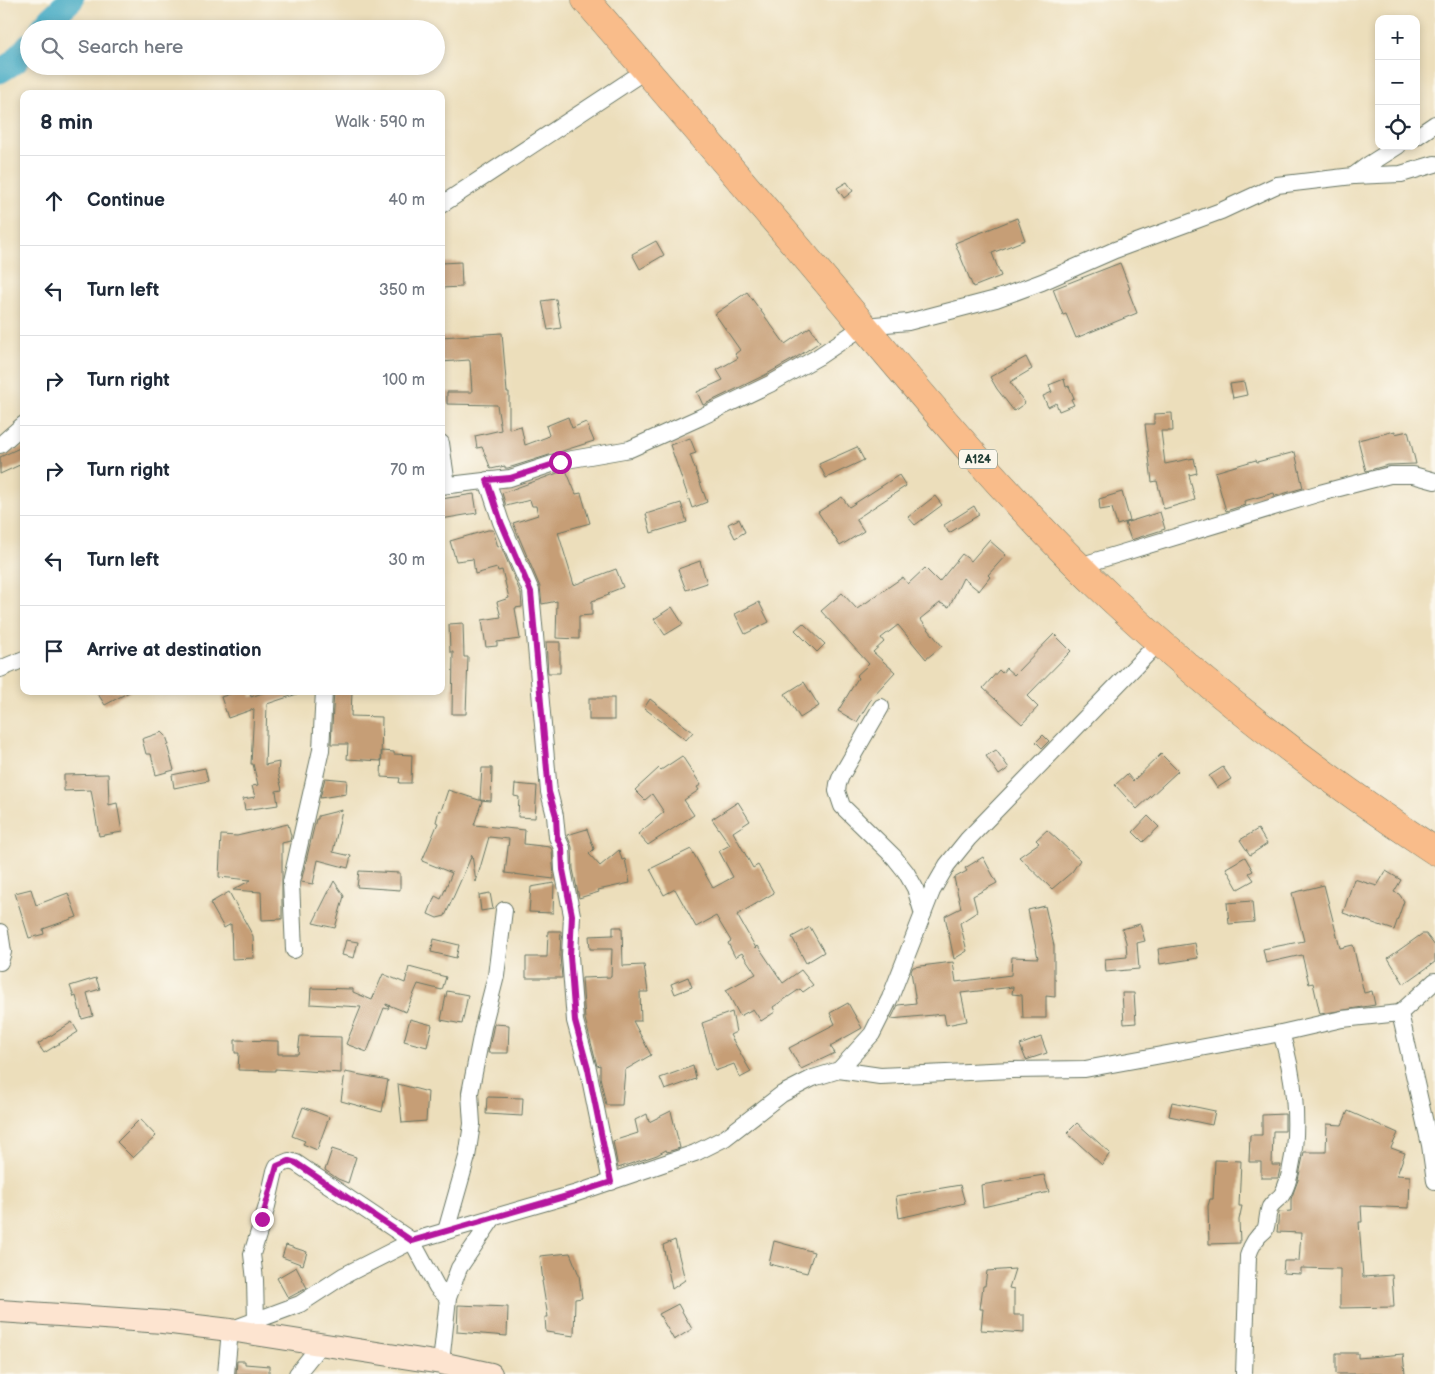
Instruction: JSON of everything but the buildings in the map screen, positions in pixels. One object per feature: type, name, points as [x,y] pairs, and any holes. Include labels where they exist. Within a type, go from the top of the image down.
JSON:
[{"type":"highway","name":"A124","points":[[586,0],[1001,485],[1079,566],[1159,642],[1300,758],[1435,851]]},
{"type":"main road","points":[[0,1311],[163,1322],[230,1330],[441,1363],[491,1374]]},
{"type":"street","points":[[445,202],[646,70]]},
{"type":"street","points":[[1420,133],[1435,124]]},
{"type":"street","points":[[1353,176],[1392,150]]},
{"type":"street","points":[[445,485],[510,478],[560,462],[630,449],[770,384],[818,357],[864,326],[908,322],[996,299],[1042,282],[1115,250],[1221,211],[1277,185],[1353,176],[1401,174],[1435,164]]},
{"type":"street","points":[[0,445],[20,428]]},
{"type":"street","points":[[1079,566],[1366,480],[1390,475],[1413,475],[1435,481]]},
{"type":"street","points":[[487,480],[501,522],[531,592],[549,792],[556,816],[557,837],[562,848],[563,870],[572,915],[570,956],[575,1021],[588,1069],[611,1182]]},
{"type":"street","points":[[839,1070],[872,1034],[890,998],[932,891],[946,865],[968,839],[1159,642]]},
{"type":"street","points":[[0,669],[20,660]]},
{"type":"street","points":[[294,950],[291,882],[321,750],[324,695]]},
{"type":"street","points":[[881,707],[841,776],[837,791],[842,806],[894,857],[906,872],[915,888],[923,914]]},
{"type":"street","points":[[446,1231],[467,1157],[472,1124],[470,1093],[483,1027],[496,976],[504,910]]},
{"type":"street","points":[[0,932],[3,952],[0,962]]},
{"type":"street","points":[[226,1374],[230,1330],[300,1304],[343,1276],[412,1241],[611,1182],[695,1153],[725,1138],[782,1094],[812,1078],[839,1070],[880,1076],[1085,1069],[1281,1033],[1342,1019],[1400,1013],[1435,981]]},
{"type":"street","points":[[1400,1013],[1430,1145],[1435,1181]]},
{"type":"street","points":[[1244,1374],[1248,1256],[1256,1240],[1265,1230],[1270,1208],[1281,1196],[1284,1189],[1291,1168],[1295,1136],[1292,1079],[1281,1033]]},
{"type":"street","points":[[256,1320],[252,1254],[275,1171],[277,1166],[289,1161],[296,1163],[412,1241],[437,1287],[448,1298]]},
{"type":"street","points":[[441,1363],[448,1298],[459,1268],[493,1218]]},
{"type":"street","points":[[297,1374],[321,1344]]},
{"type":"waterway","points":[[49,20],[71,0]]},
{"type":"waterway","points":[[0,71],[16,61],[20,56]]},
{"type":"route","points":[[262,1219],[277,1166],[289,1161],[296,1163],[412,1241],[611,1182],[588,1069],[575,1021],[570,956],[572,915],[563,870],[562,848],[557,837],[556,816],[549,792],[531,592],[501,522],[487,480],[510,478],[560,462]]}]
